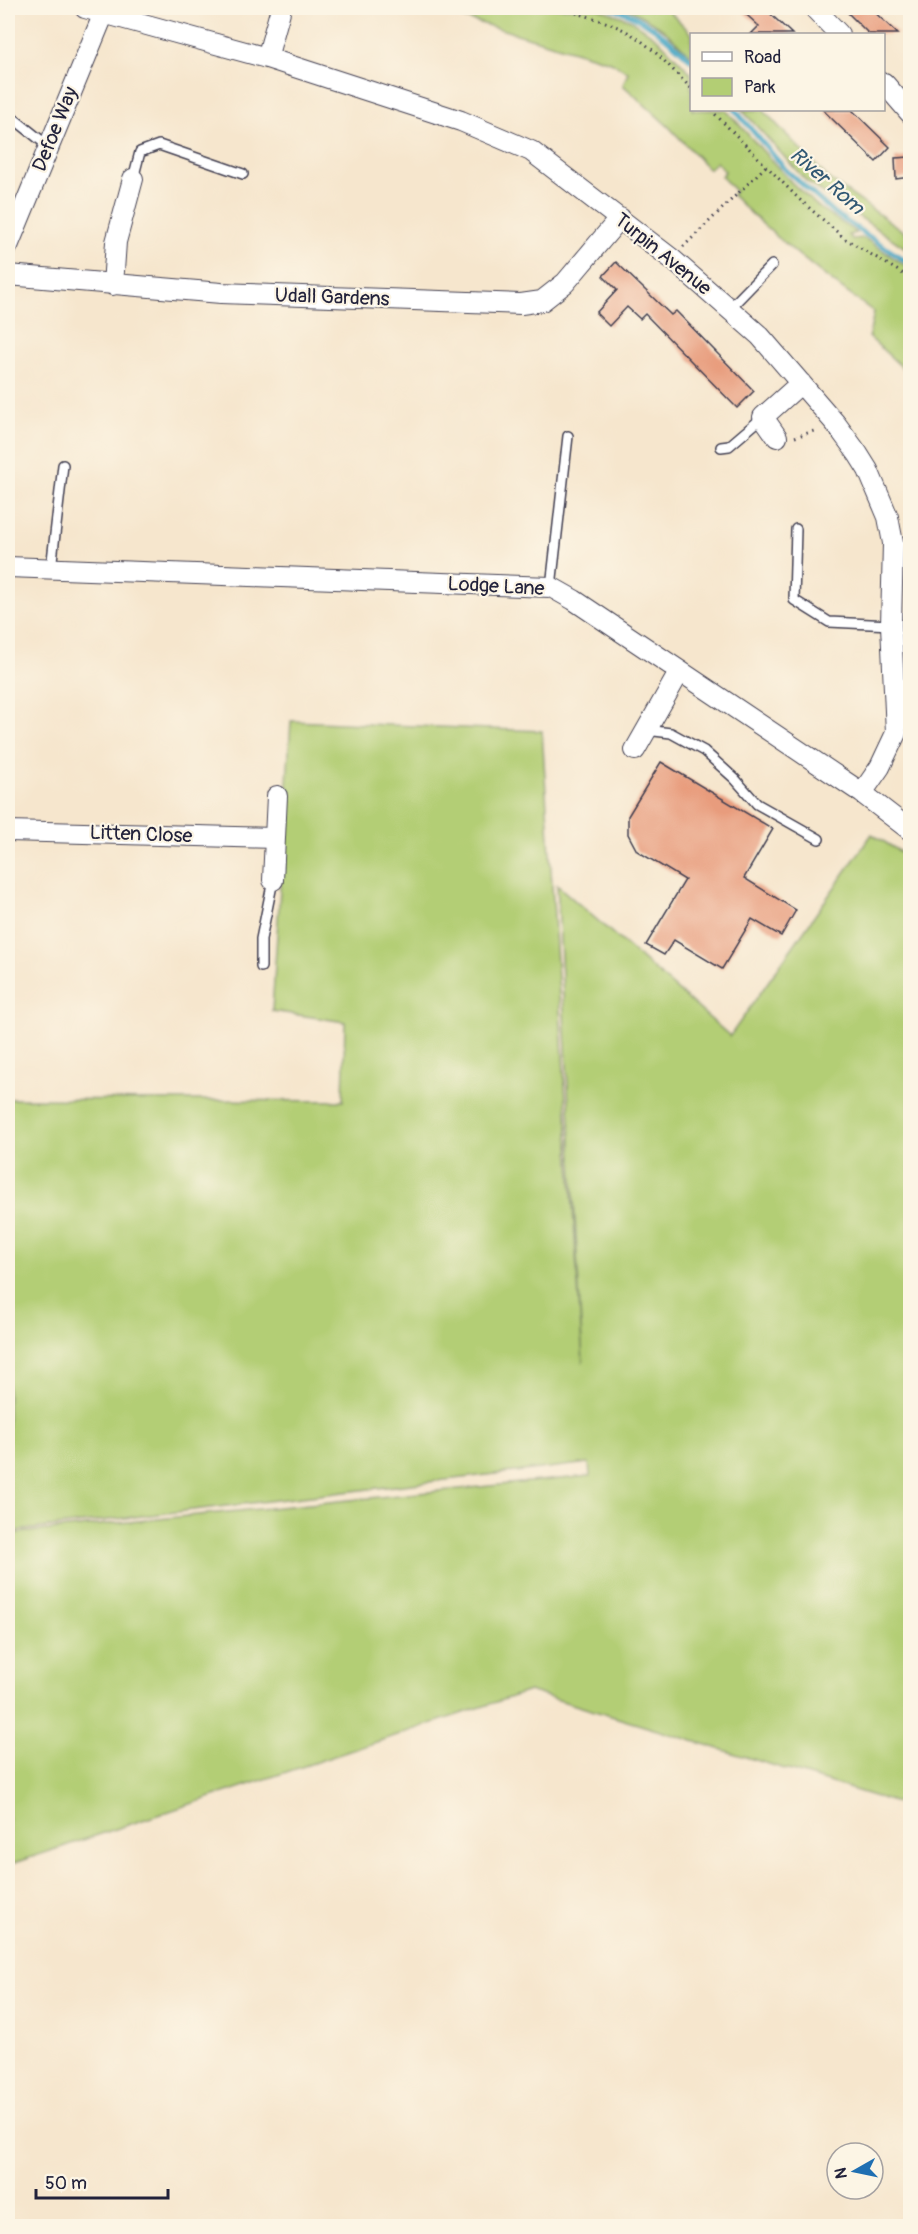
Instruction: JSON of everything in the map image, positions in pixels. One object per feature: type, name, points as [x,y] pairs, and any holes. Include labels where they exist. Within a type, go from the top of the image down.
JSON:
[{"type":"street","points":[[267,58],[281,8]]},
{"type":"street","points":[[814,8],[838,33]]},
{"type":"street","name":"Turpin Avenue","points":[[94,10],[267,58],[461,121],[531,151],[672,259],[760,336],[836,424],[868,470],[888,518],[902,543],[891,625],[896,733],[880,767],[862,793]]},
{"type":"street","name":"Defoe Way","points":[[8,246],[13,217],[48,146],[94,10]]},
{"type":"street","points":[[885,85],[910,113]]},
{"type":"street","points":[[113,285],[117,242],[133,179]]},
{"type":"street","name":"Udall Gardens","points":[[8,275],[221,293],[520,304],[542,301],[565,283],[620,218]]},
{"type":"street","points":[[783,438],[764,417],[801,383]]},
{"type":"street","name":"Lodge Lane","points":[[8,567],[551,587],[574,600],[862,793],[910,830]]},
{"type":"street","points":[[635,750],[680,671]]},
{"type":"street","points":[[273,880],[277,796]]},
{"type":"street","name":"Litten Close","points":[[8,831],[275,838]]},
{"type":"lane","points":[[8,114],[48,146]]},
{"type":"lane","points":[[133,179],[140,152],[159,145],[243,174]]},
{"type":"lane","points":[[730,308],[772,265]]},
{"type":"lane","points":[[721,447],[729,446],[764,417]]},
{"type":"lane","points":[[551,587],[568,436]]},
{"type":"lane","points":[[51,569],[63,465]]},
{"type":"lane","points":[[796,529],[795,600],[829,622],[891,625]]},
{"type":"lane","points":[[646,730],[671,733],[704,752],[735,779],[758,804],[819,839]]},
{"type":"lane","points":[[261,968],[261,939],[273,880]]},
{"type":"path","points":[[559,8],[610,24],[636,37],[690,87]]},
{"type":"path","points":[[712,111],[799,199],[844,238],[910,278]]},
{"type":"path","points":[[672,259],[766,166]]},
{"type":"path","points":[[783,438],[836,424]]},
{"type":"green space","points":[[430,8],[598,8],[631,20],[658,39],[690,72],[690,111],[727,111],[792,183],[821,209],[857,233],[849,235],[852,239],[864,238],[910,269],[910,365],[904,369],[869,337],[874,312],[818,271],[732,195],[735,191],[721,176],[725,171],[716,162],[709,169],[669,127],[623,85],[628,72],[611,62]]},
{"type":"green space","points":[[625,8],[666,8],[691,33],[690,56],[661,28]]},
{"type":"green space","points":[[743,111],[764,111],[829,179],[910,236],[910,251],[806,181]]},
{"type":"green space","points":[[291,721],[542,731],[583,1363],[557,885],[730,1036],[872,834],[910,858],[910,1807],[529,1691],[8,1865],[8,1534],[590,1476],[589,1463],[8,1532],[8,1099],[343,1101],[345,1022],[272,1011]]},
{"type":"building","points":[[739,8],[764,8],[791,33],[752,33],[759,26]]},
{"type":"building","points":[[843,8],[870,8],[898,34],[868,33]]},
{"type":"building","points":[[824,111],[853,111],[890,147],[876,162]]},
{"type":"building","points":[[910,157],[910,177],[896,179],[895,158]]},
{"type":"building","points":[[616,262],[671,315],[676,311],[754,391],[737,408],[645,314],[640,319],[627,307],[609,326],[596,313],[617,290],[603,276]]},
{"type":"building","points":[[661,762],[773,829],[744,878],[796,910],[781,936],[752,919],[722,969],[674,940],[664,955],[646,945],[685,880],[637,851],[628,834],[628,816]]},
{"type":"waterway","name":"River Rom","points":[[612,8],[645,22],[690,59]]},
{"type":"waterway","name":"River Rom","points":[[736,111],[786,170],[834,213],[910,264]]}]
